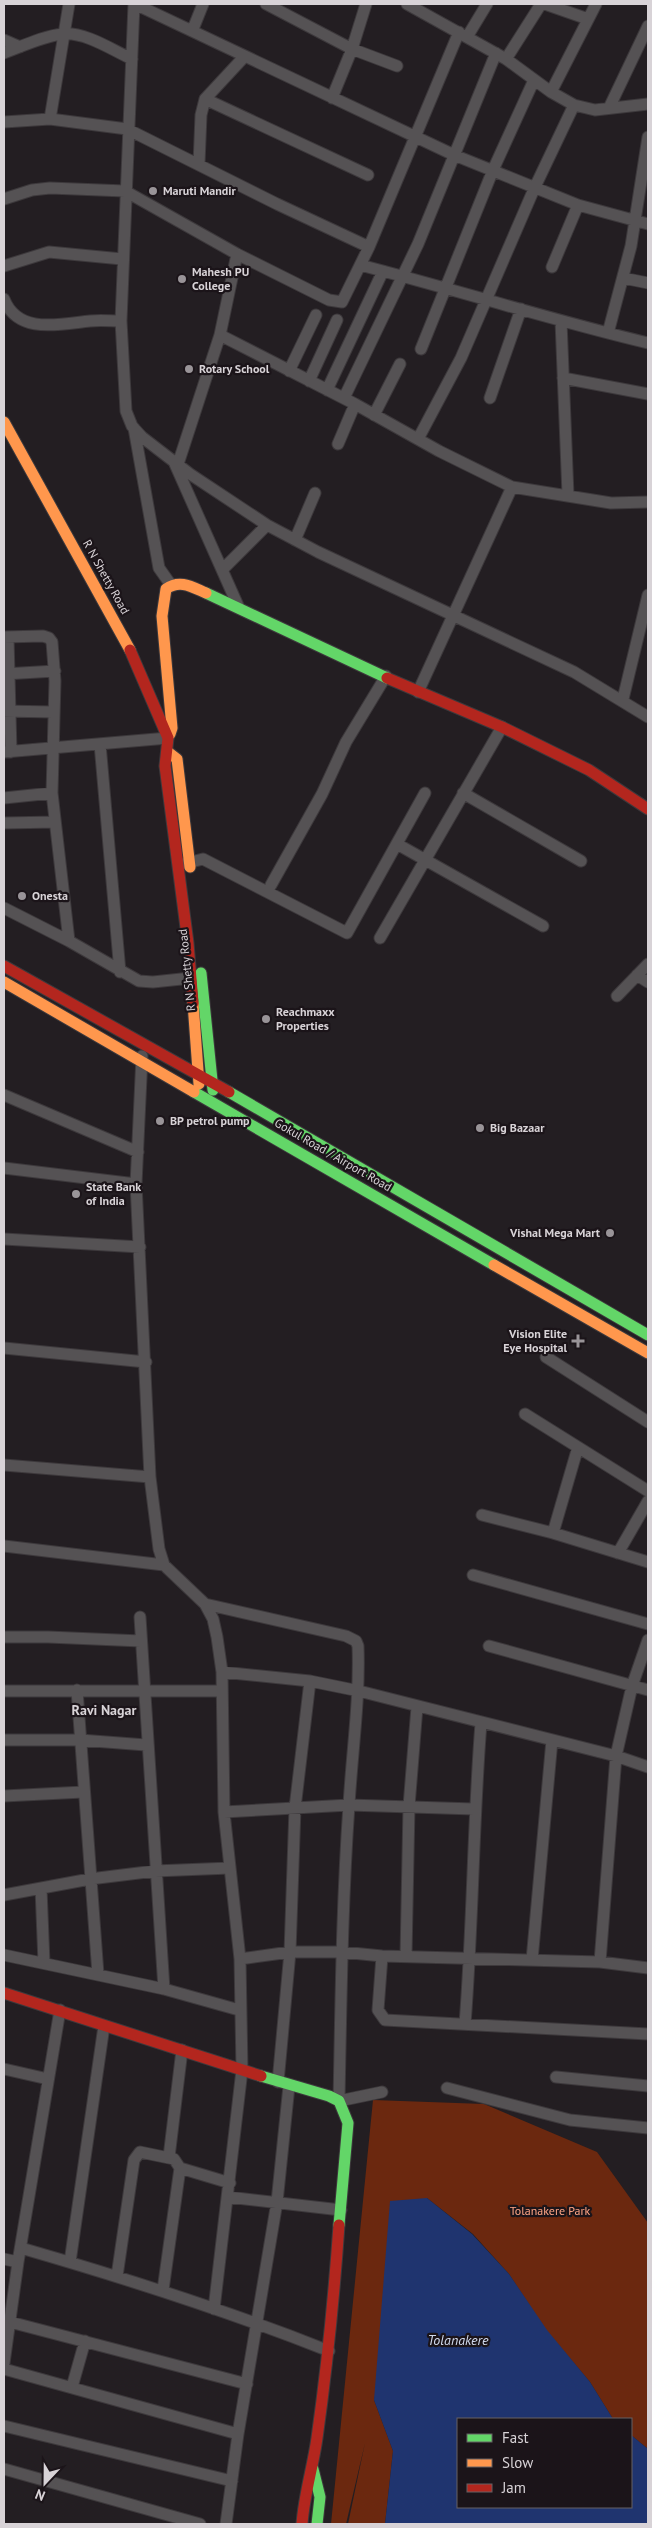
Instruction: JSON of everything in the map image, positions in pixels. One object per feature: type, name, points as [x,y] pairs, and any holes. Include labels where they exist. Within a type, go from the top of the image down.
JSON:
[{"type":"street","points":[[50,119],[69,4]]},
{"type":"street","points":[[171,585],[159,568],[134,428],[126,411],[121,321],[122,259],[135,4],[193,29],[244,57],[454,155],[534,189],[578,205],[648,224]]},
{"type":"street","points":[[193,29],[203,4]]},
{"type":"street","points":[[266,4],[352,49],[397,66]]},
{"type":"street","points":[[332,98],[352,49],[366,4]]},
{"type":"street","points":[[407,4],[428,9],[463,35],[501,56],[551,92],[574,105],[596,110],[648,104]]},
{"type":"street","points":[[4,199],[32,190],[50,188],[125,192],[237,254],[337,303],[342,302],[369,247],[415,136],[463,35],[487,4]]},
{"type":"street","points":[[344,398],[404,276],[454,155],[501,56],[541,4]]},
{"type":"street","points":[[545,4],[588,19]]},
{"type":"street","points":[[551,92],[596,4]]},
{"type":"street","points":[[609,108],[648,26]]},
{"type":"street","points":[[4,52],[47,37],[65,34],[84,38],[132,59]]},
{"type":"street","points":[[4,40],[20,47]]},
{"type":"street","points":[[199,164],[201,115],[205,99],[244,57]]},
{"type":"street","points":[[422,349],[493,170],[534,80]]},
{"type":"street","points":[[205,99],[368,175]]},
{"type":"street","points":[[418,439],[460,358],[534,189],[574,105]]},
{"type":"street","points":[[4,122],[50,119],[128,128],[277,204],[369,247]]},
{"type":"street","points":[[608,333],[635,221],[648,137]]},
{"type":"street","points":[[552,267],[578,205]]},
{"type":"street","points":[[4,266],[49,252],[122,259]]},
{"type":"street","points":[[237,254],[220,335],[176,463],[239,608]]},
{"type":"street","points":[[360,265],[648,343]]},
{"type":"street","points":[[326,390],[383,271]]},
{"type":"street","points":[[622,278],[648,283]]},
{"type":"street","points":[[4,299],[14,314],[28,323],[44,326],[121,321]]},
{"type":"street","points":[[490,398],[521,309]]},
{"type":"street","points":[[289,371],[316,315]]},
{"type":"street","points":[[309,381],[337,320]]},
{"type":"street","points":[[562,321],[568,495]]},
{"type":"street","points":[[220,335],[356,404],[418,439],[512,487],[611,503],[648,502]]},
{"type":"street","points":[[374,415],[400,364]]},
{"type":"street","points":[[564,378],[648,394]]},
{"type":"street","points":[[338,444],[356,404]]},
{"type":"street","name":"R N Shetty Road","points":[[4,422],[132,653],[168,738],[168,752],[177,759],[182,848],[198,991],[213,1083],[213,1102]]},
{"type":"street","points":[[134,428],[176,463],[267,525],[574,672],[623,699],[648,717]]},
{"type":"street","points":[[418,692],[512,487]]},
{"type":"street","points":[[295,540],[315,493]]},
{"type":"street","points":[[222,570],[267,525]]},
{"type":"street","points":[[69,941],[52,793],[54,749],[53,712],[55,671],[53,646],[49,638],[6,637],[7,752],[54,749],[168,738],[172,728],[162,616],[164,596],[171,585]]},
{"type":"street","points":[[171,585],[188,585],[418,692],[502,727],[588,770],[648,810]]},
{"type":"street","points":[[623,699],[648,595]]},
{"type":"street","points":[[6,674],[55,671]]},
{"type":"street","points":[[271,885],[322,794],[346,742],[386,676]]},
{"type":"street","points":[[7,711],[53,712]]},
{"type":"street","points":[[380,938],[502,727]]},
{"type":"street","points":[[100,744],[120,972]]},
{"type":"street","points":[[184,864],[203,859],[348,933],[425,792]]},
{"type":"street","points":[[4,798],[52,793]]},
{"type":"street","points":[[463,794],[581,861]]},
{"type":"street","points":[[4,823],[55,822]]},
{"type":"street","points":[[397,844],[543,926]]},
{"type":"street","name":"R N Shetty Road","points":[[184,864],[191,978],[198,991],[199,1094]]},
{"type":"street","points":[[4,908],[69,941],[120,972],[146,982],[191,978]]},
{"type":"street","points":[[617,996],[648,964]]},
{"type":"street","name":"Gokul Road / Airport Road","points":[[4,966],[213,1083],[648,1335]]},
{"type":"street","points":[[637,975],[648,982]]},
{"type":"street","name":"Gokul Road / Airport Road","points":[[4,982],[648,1353]]},
{"type":"street","points":[[142,1044],[136,1184],[150,1477],[159,1548],[164,1565],[205,1604],[213,1619],[222,1672],[224,1812],[240,1960],[239,2010],[242,2070],[214,2309]]},
{"type":"street","points":[[4,1095],[138,1152]]},
{"type":"street","points":[[4,1168],[136,1184]]},
{"type":"street","points":[[4,1239],[140,1247]]},
{"type":"street","points":[[4,1348],[146,1362]]},
{"type":"street","points":[[546,1357],[648,1422]]},
{"type":"street","points":[[525,1414],[648,1491]]},
{"type":"street","points":[[553,1533],[578,1447]]},
{"type":"street","points":[[4,1465],[150,1477]]},
{"type":"street","points":[[618,1553],[648,1500]]},
{"type":"street","points":[[482,1515],[553,1533],[648,1562]]},
{"type":"street","points":[[4,1546],[164,1565]]},
{"type":"street","points":[[473,1575],[648,1624]]},
{"type":"street","points":[[205,1604],[346,1636],[356,1641],[358,1646],[359,1691],[349,1805],[342,1952],[339,2101],[348,2123],[329,2350],[313,2469],[304,2500],[302,2524]]},
{"type":"street","points":[[140,1617],[146,1745],[164,1988]]},
{"type":"street","points":[[4,1637],[48,1636],[141,1641]]},
{"type":"street","points":[[600,1962],[616,1756],[632,1686],[648,1640]]},
{"type":"street","points":[[489,1646],[648,1690]]},
{"type":"street","points":[[222,1672],[310,1681],[359,1691],[616,1756],[648,1767]]},
{"type":"street","points":[[226,2524],[238,2434],[277,2202],[296,1808],[310,1681]]},
{"type":"street","points":[[4,1691],[143,1689],[222,1691]]},
{"type":"street","points":[[77,1690],[83,1792],[98,1974]]},
{"type":"street","points":[[406,1956],[408,1806],[417,1707]]},
{"type":"street","points":[[465,2024],[470,1959],[474,1809],[481,1723]]},
{"type":"street","points":[[4,1740],[80,1740],[146,1745]]},
{"type":"street","points":[[532,1960],[552,1740]]},
{"type":"street","points":[[4,1796],[83,1792]]},
{"type":"street","points":[[224,1812],[349,1805],[474,1809]]},
{"type":"street","points":[[4,1895],[90,1879],[155,1871],[230,1868]]},
{"type":"street","points":[[41,1888],[44,1963]]},
{"type":"street","points":[[240,1960],[290,1952],[342,1952],[382,1956],[600,1962],[648,1968]]},
{"type":"street","points":[[4,1955],[164,1988],[239,2010]]},
{"type":"street","points":[[382,1956],[378,2010],[386,2020],[648,2034]]},
{"type":"street","points":[[4,1993],[284,2084],[330,2096],[339,2101],[382,2092]]},
{"type":"street","points":[[4,2363],[18,2262],[60,2010]]},
{"type":"street","points":[[70,2262],[104,2026]]},
{"type":"street","points":[[169,2158],[182,2050]]},
{"type":"street","points":[[4,2070],[48,2079]]},
{"type":"street","points":[[556,2077],[648,2086]]},
{"type":"street","points":[[447,2088],[570,2120],[648,2128]]},
{"type":"street","points":[[117,2276],[134,2160],[140,2152],[174,2159],[180,2168],[230,2182]]},
{"type":"street","points":[[163,2290],[180,2168]]},
{"type":"street","points":[[228,2197],[340,2210]]},
{"type":"street","points":[[21,2248],[163,2290],[214,2309],[257,2322],[329,2350]]},
{"type":"street","points":[[4,2259],[18,2262]]},
{"type":"street","points":[[10,2322],[247,2384]]},
{"type":"street","points":[[72,2387],[86,2341]]},
{"type":"street","points":[[4,2370],[72,2387],[238,2434]]},
{"type":"street","points":[[4,2426],[232,2481]]},
{"type":"street","points":[[4,2469],[200,2524]]},
{"type":"street","points":[[313,2469],[320,2497],[317,2524]]},
{"type":"green space","name":"Tolanakere Park","points":[[373,2100],[484,2104],[597,2152],[648,2223],[648,2449],[632,2436],[632,2418],[612,2418],[590,2382],[546,2330],[509,2274],[473,2234],[427,2198],[374,2400],[393,2451],[385,2524],[348,2524],[365,2443],[346,2524],[331,2524]]},
{"type":"water","name":"Tolanakere","points":[[427,2198],[472,2234],[509,2274],[547,2330],[590,2382],[612,2418],[457,2418],[457,2508],[632,2508],[632,2436],[648,2449],[648,2524],[385,2524],[393,2451],[374,2400],[390,2201]]},
{"type":"traffic: fast","points":[[206,593],[387,678]]},
{"type":"traffic: fast","points":[[201,973],[213,1090]]},
{"type":"traffic: fast","points":[[194,1092],[494,1265]]},
{"type":"traffic: fast","points":[[229,1092],[648,1335]]},
{"type":"traffic: fast","points":[[261,2076],[329,2096],[339,2101],[348,2123],[339,2225]]},
{"type":"traffic: fast","points":[[313,2469],[320,2497],[317,2524]]},
{"type":"traffic: slow","points":[[4,422],[130,650]]},
{"type":"traffic: slow","points":[[170,734],[172,728],[162,616],[166,589],[181,584],[191,586],[206,593]]},
{"type":"traffic: slow","points":[[168,752],[177,759],[190,867]]},
{"type":"traffic: slow","points":[[4,982],[194,1092]]},
{"type":"traffic: slow","points":[[193,1003],[199,1084]]},
{"type":"traffic: slow","points":[[494,1265],[648,1353]]},
{"type":"traffic: jam","points":[[130,650],[168,738],[165,766],[188,943],[193,1003]]},
{"type":"traffic: jam","points":[[387,678],[502,727],[589,770],[648,809]]},
{"type":"traffic: jam","points":[[4,966],[229,1092]]},
{"type":"traffic: jam","points":[[4,1993],[261,2076]]},
{"type":"traffic: jam","points":[[302,2524],[324,2385],[339,2225]]},
{"type":"place","name":"Maruti Mandir","points":[[153,191]]},
{"type":"place","name":"Mahesh PU College","points":[[182,279]]},
{"type":"place","name":"Rotary School","points":[[189,369]]},
{"type":"place","name":"Onesta","points":[[22,896]]},
{"type":"place","name":"Reachmaxx Properties","points":[[266,1019]]},
{"type":"place","name":"BP petrol pump","points":[[160,1121]]},
{"type":"place","name":"Big Bazaar","points":[[480,1128]]},
{"type":"place","name":"State Bank of India","points":[[76,1194]]},
{"type":"place","name":"Vishal Mega Mart","points":[[610,1233]]},
{"type":"place","name":"Vision Elite Eye Hospital","points":[[578,1341]]},
{"type":"district","name":"Ravi Nagar","points":[[104,1710]]}]
